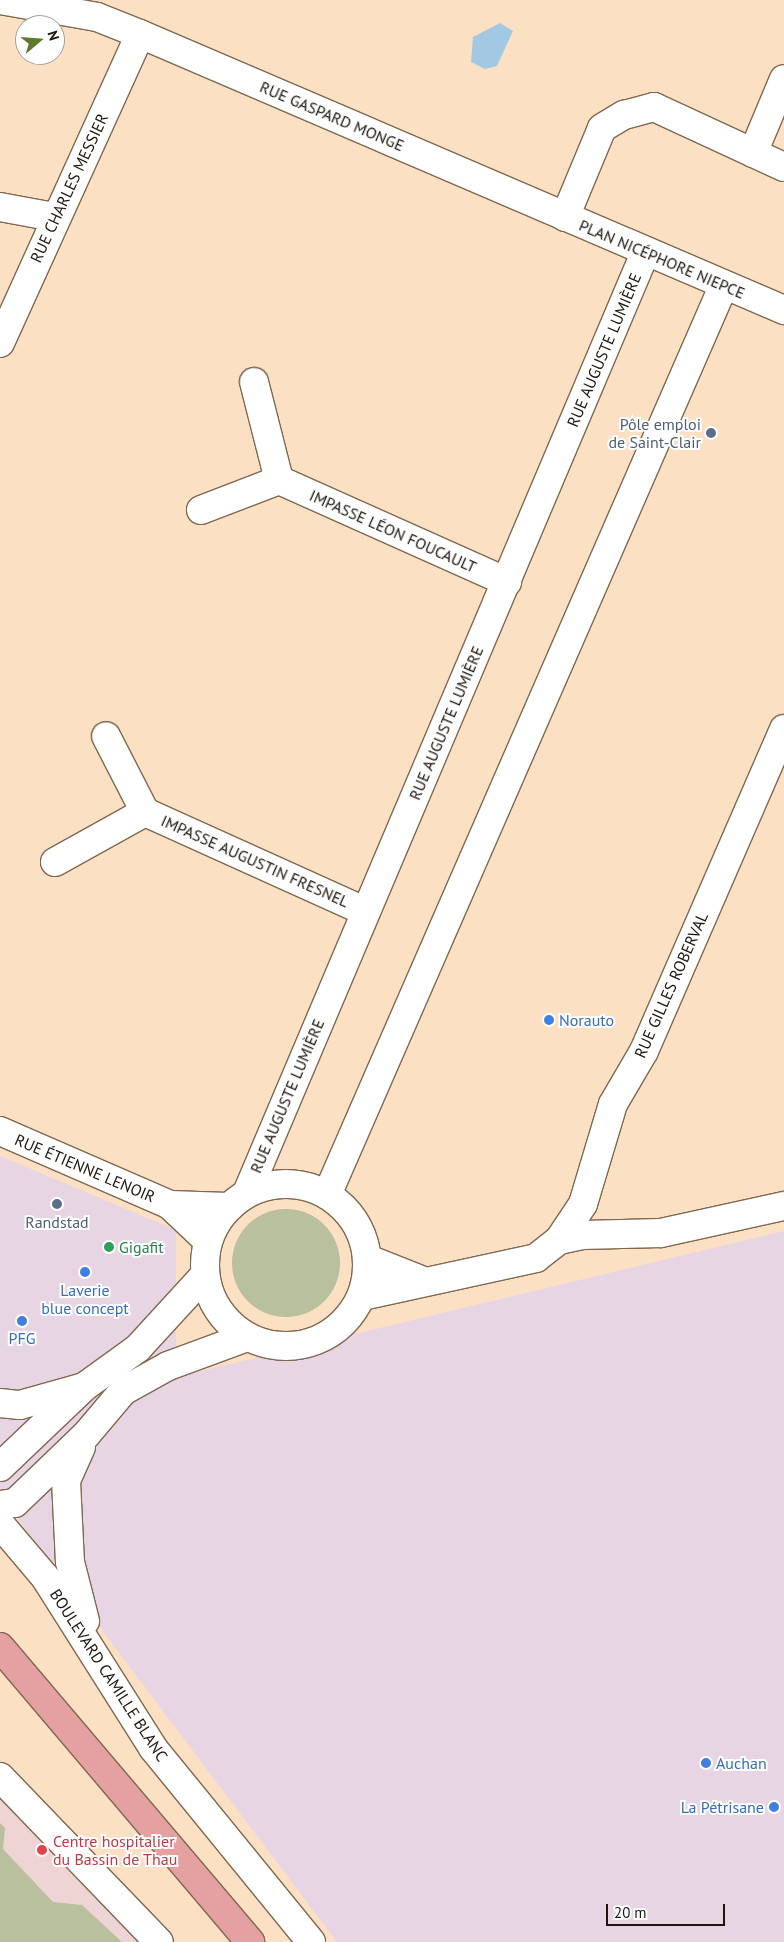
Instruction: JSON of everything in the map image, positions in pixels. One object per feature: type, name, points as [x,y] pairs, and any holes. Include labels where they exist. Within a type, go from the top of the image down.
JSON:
[{"type":"main road","points":[[0,1647],[250,1942]]},
{"type":"street","name":"RUE GASPARD MONGE","points":[[0,0],[101,8],[140,34],[566,218]]},
{"type":"street","name":"RUE CHARLES MESSIER","points":[[0,343],[54,217],[140,34]]},
{"type":"street","points":[[753,153],[784,79]]},
{"type":"street","name":"PLAN NICÉPHORE NIEPCE","points":[[784,167],[654,107],[624,114],[602,128],[566,218],[723,287],[784,310]]},
{"type":"street","points":[[0,207],[54,217]]},
{"type":"street","name":"RUE AUGUSTE LUMIÈRE","points":[[238,1200],[507,582],[645,253]]},
{"type":"street","points":[[327,1195],[723,287]]},
{"type":"street","points":[[201,510],[279,480],[254,382]]},
{"type":"street","name":"IMPASSE LÉON FOUCAULT","points":[[279,480],[507,582]]},
{"type":"street","name":"RUE GILLES ROBERVAL","points":[[362,1296],[421,1280],[536,1258],[559,1240],[583,1204],[595,1156],[612,1104],[644,1051],[784,728]]},
{"type":"street","name":"IMPASSE AUGUSTIN FRESNEL","points":[[106,736],[145,812],[364,911]]},
{"type":"street","name":"IMPASSE AUGUSTIN FRESNEL","points":[[55,862],[145,812]]},
{"type":"street","name":"RUE ÉTIENNE LENOIR","points":[[0,1131],[170,1205],[208,1241]]},
{"type":"street","points":[[273,1184],[301,1185],[327,1195],[348,1211],[361,1234],[368,1259],[362,1296],[338,1329],[318,1341],[278,1346],[247,1337],[227,1321],[212,1300],[205,1275],[208,1241],[238,1200],[273,1184]]},
{"type":"street","name":"RUE ÉTIENNE LENOIR","points":[[170,1205],[238,1200]]},
{"type":"street","points":[[559,1240],[661,1233],[784,1206]]},
{"type":"street","points":[[368,1259],[421,1280]]},
{"type":"street","points":[[0,1467],[84,1387],[138,1348],[205,1275]]},
{"type":"street","points":[[0,1505],[15,1504],[86,1435],[123,1391],[168,1366],[247,1337]]},
{"type":"street","points":[[0,1403],[20,1405],[84,1387]]},
{"type":"street","points":[[86,1435],[66,1481],[70,1562],[94,1652]]},
{"type":"street","name":"BOULEVARD CAMILLE BLANC","points":[[0,1524],[45,1577],[153,1748],[312,1942]]},
{"type":"street","points":[[0,1778],[159,1942]]},
{"type":"shaded area","points":[[0,1156],[176,1230],[176,1377],[784,1231],[784,1942],[337,1942],[0,1495]]},
{"type":"shaded area","name":"Centre hospitalier du Bassin de Thau","points":[[0,1759],[166,1942],[0,1942]]},
{"type":"green space","points":[[286,1209],[307,1213],[324,1225],[336,1242],[340,1263],[336,1284],[324,1301],[307,1313],[286,1317],[265,1313],[248,1301],[236,1284],[232,1263],[236,1242],[248,1225],[265,1213]]},
{"type":"green space","points":[[0,1823],[5,1828],[3,1849],[53,1902],[82,1905],[122,1942],[0,1942]]},
{"type":"water","points":[[500,23],[513,31],[497,66],[485,69],[471,62],[473,37]]},
{"type":"place","name":"Pôle emploi de Saint-Clair","points":[[711,433]]},
{"type":"place","name":"Norauto","points":[[549,1020]]},
{"type":"place","name":"Randstad","points":[[57,1204]]},
{"type":"place","name":"Gigafit","points":[[109,1247]]},
{"type":"place","name":"Laverie blue concept","points":[[85,1272]]},
{"type":"place","name":"PFG","points":[[22,1321]]},
{"type":"place","name":"Auchan","points":[[706,1763]]},
{"type":"place","name":"La Pétrisane","points":[[774,1807]]},
{"type":"place","name":"Centre hospitalier du Bassin de Thau","points":[[42,1850]]}]
